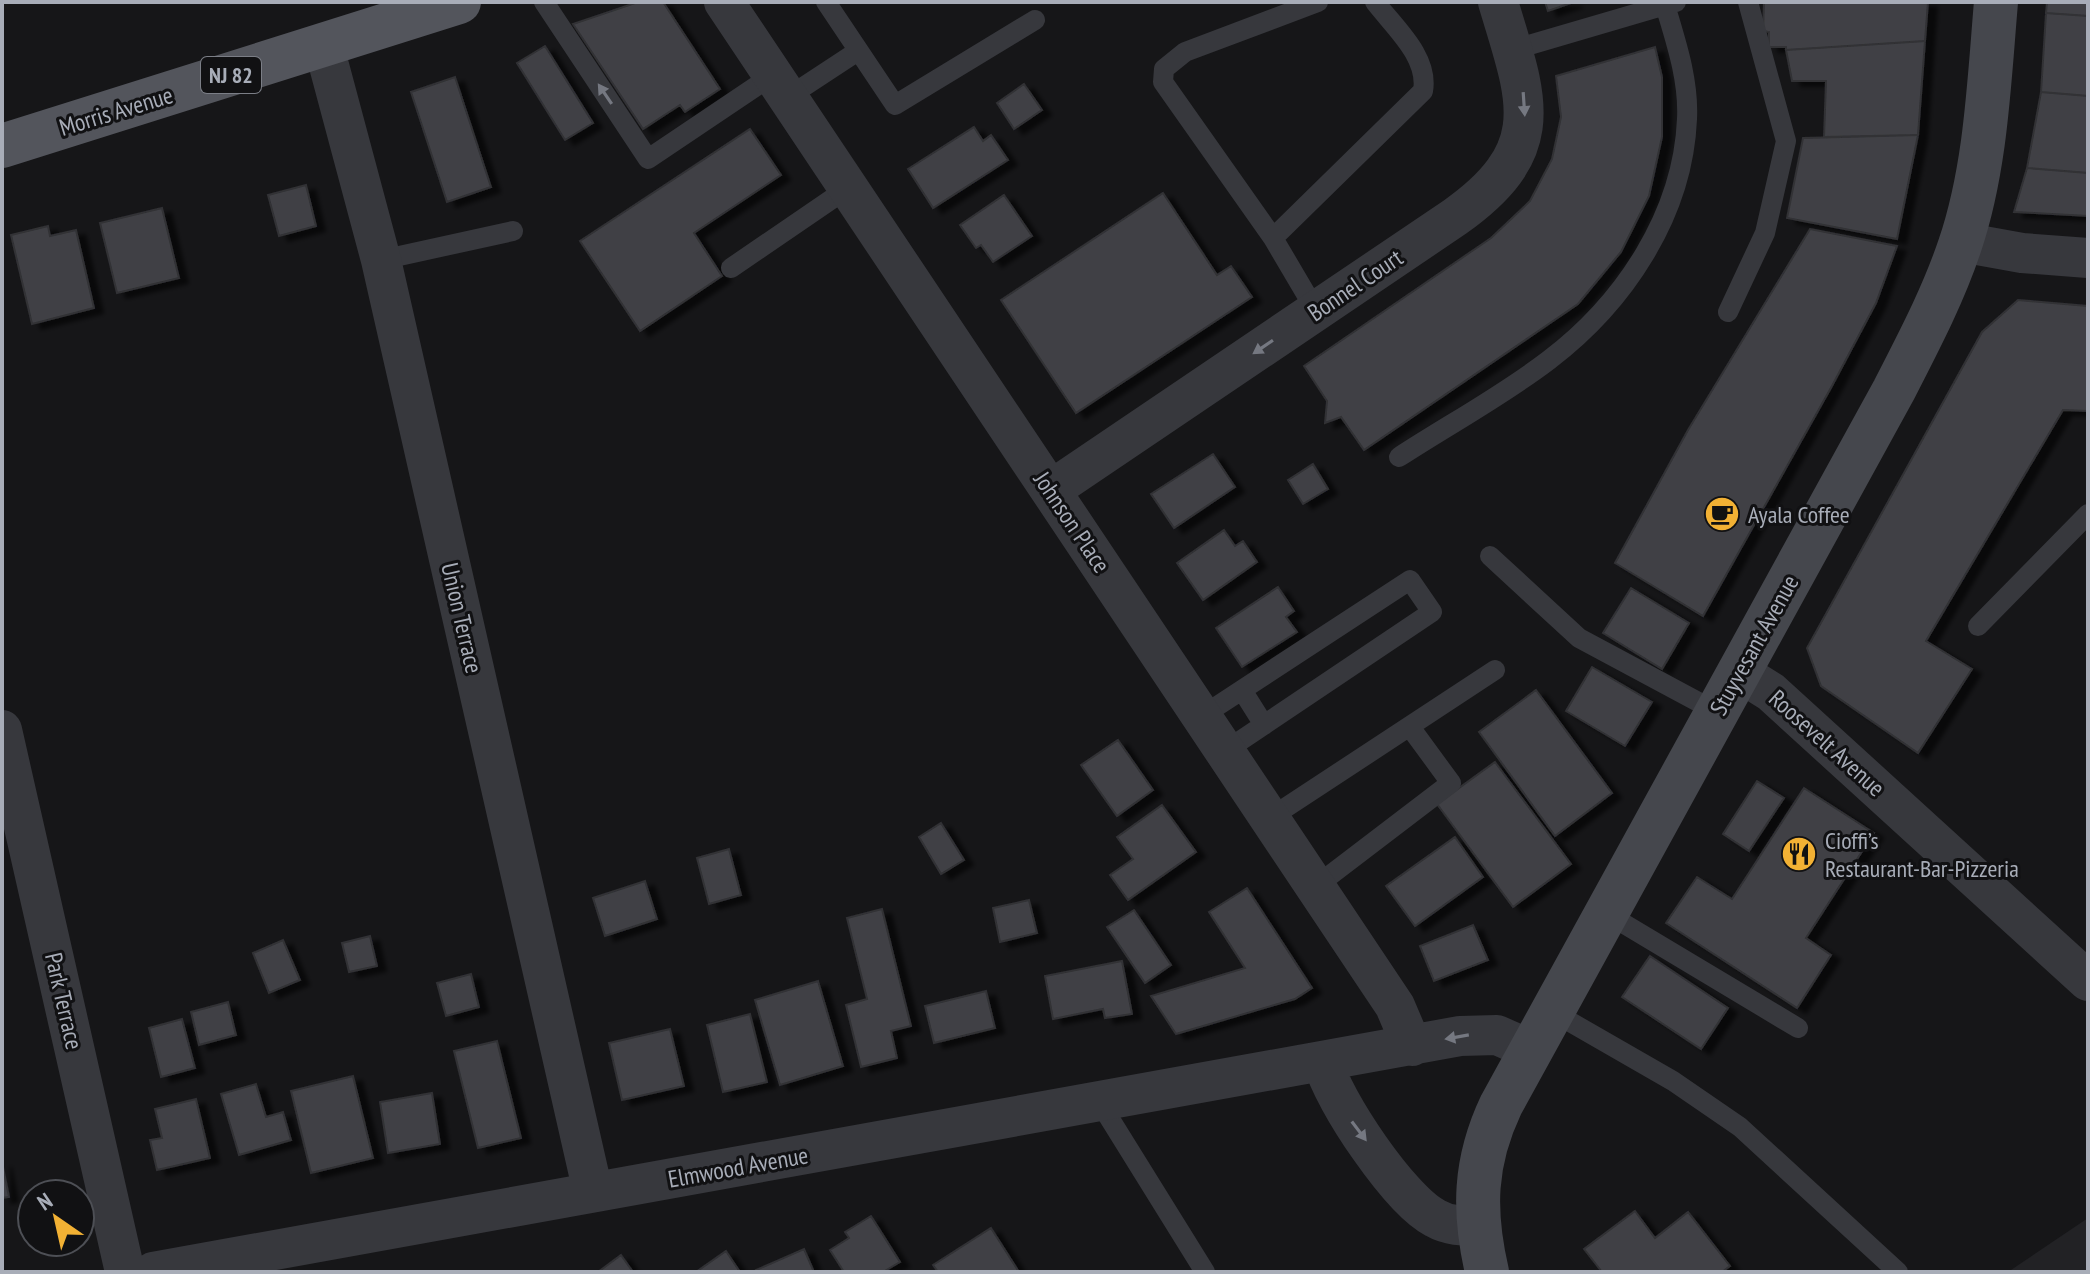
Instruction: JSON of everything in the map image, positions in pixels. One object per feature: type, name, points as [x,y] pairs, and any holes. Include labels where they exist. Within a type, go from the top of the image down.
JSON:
[{"type":"main road","name":"Morris Avenue","points":[[2,146],[459,2]]},
{"type":"main road","name":"Stuyvesant Avenue","points":[[1487,1272],[1477,1225],[1477,1175],[1482,1152],[1501,1105],[1914,351],[1961,242],[1980,155],[1996,2]]},
{"type":"street","name":"Johnson Place","points":[[724,2],[1316,886],[1395,1006],[1412,1046]]},
{"type":"street","name":"Bonnel Court","points":[[1051,490],[1476,202],[1500,179],[1516,151],[1526,115],[1498,2]]},
{"type":"street","name":"Union Terrace","points":[[324,47],[381,260],[593,1192]]},
{"type":"street","points":[[1961,242],[2022,253],[2088,258]]},
{"type":"street","name":"Roosevelt Avenue","points":[[1739,672],[1772,693],[2088,981]]},
{"type":"street","name":"Park Terrace","points":[[2,730],[125,1272]]},
{"type":"street","name":"Elmwood Avenue","points":[[153,1272],[330,1256],[593,1192],[1480,1033],[1497,1035],[1531,1050]]},
{"type":"street","points":[[1323,1062],[1342,1107],[1417,1205],[1445,1223],[1477,1225]]},
{"type":"lane","points":[[544,2],[648,159],[780,86],[858,51]]},
{"type":"lane","points":[[826,2],[895,105],[1035,20]]},
{"type":"lane","points":[[1316,311],[1273,238],[1163,82],[1164,69],[1185,52],[1318,2]]},
{"type":"lane","points":[[1273,238],[1423,91],[1426,76],[1418,58],[1375,2]]},
{"type":"lane","points":[[1728,312],[1765,233],[1786,141],[1748,2]]},
{"type":"lane","points":[[1399,457],[1548,361],[1587,328],[1655,241],[1679,177],[1688,117],[1671,4],[1512,50]]},
{"type":"lane","points":[[731,268],[848,188]]},
{"type":"lane","points":[[381,260],[513,231]]},
{"type":"lane","points":[[1978,626],[2088,514]]},
{"type":"lane","points":[[1490,556],[1579,638],[1717,712]]},
{"type":"lane","points":[[1202,716],[1410,580],[1432,612],[1225,751]]},
{"type":"lane","points":[[1270,818],[1495,670]]},
{"type":"lane","points":[[1242,690],[1264,725]]},
{"type":"lane","points":[[1316,886],[1451,783],[1410,727]]},
{"type":"lane","points":[[1606,913],[1798,1028]]},
{"type":"lane","points":[[1553,1012],[1673,1081],[1740,1127],[1898,1272]]},
{"type":"lane","points":[[1100,1103],[1205,1272]]},
{"type":"shaded area","points":[[2088,1218],[2088,1272],[2008,1272]]},
{"type":"building","points":[[638,2],[663,2],[720,89],[685,112],[680,105],[643,129],[573,24]]},
{"type":"building","points":[[1545,2],[1574,2],[1548,11]]},
{"type":"building","points":[[1764,2],[1928,2],[1925,41],[1786,50],[1786,47],[1769,47],[1769,32],[1763,31]]},
{"type":"building","points":[[2047,2],[2088,2],[2088,16],[2046,13]]},
{"type":"building","points":[[2046,13],[2088,16],[2088,96],[2041,92]]},
{"type":"building","points":[[1925,41],[1918,135],[1824,137],[1826,81],[1792,81],[1786,50]]},
{"type":"building","points":[[545,46],[593,123],[565,140],[517,63]]},
{"type":"building","points":[[1655,47],[1662,77],[1662,137],[1649,196],[1621,252],[1578,304],[1364,450],[1341,417],[1325,423],[1327,401],[1304,366],[1491,238],[1530,201],[1552,159],[1561,117],[1556,76]]},
{"type":"building","points":[[455,77],[491,187],[447,202],[411,92]]},
{"type":"building","points":[[1024,84],[1042,110],[1014,129],[997,103]]},
{"type":"building","points":[[2041,92],[2088,96],[2088,173],[2027,168]]},
{"type":"building","points":[[974,127],[983,141],[991,135],[1008,160],[933,208],[908,169]]},
{"type":"building","points":[[750,129],[781,175],[694,233],[722,276],[640,331],[580,241]]},
{"type":"building","points":[[1918,135],[1897,239],[1787,218],[1803,138]]},
{"type":"building","points":[[2027,168],[2088,173],[2088,216],[2014,212]]},
{"type":"building","points":[[306,185],[316,226],[279,236],[268,195]]},
{"type":"building","points":[[1163,193],[1217,275],[1231,266],[1252,297],[1076,413],[1001,300]]},
{"type":"building","points":[[1004,195],[1032,236],[993,262],[981,245],[976,248],[960,225]]},
{"type":"building","points":[[162,208],[179,278],[117,293],[100,223]]},
{"type":"building","points":[[48,226],[50,236],[76,230],[94,308],[32,324],[11,235]]},
{"type":"building","points":[[1810,229],[1897,246],[1876,303],[1703,616],[1615,563],[1688,430]]},
{"type":"building","points":[[2018,300],[2088,306],[2088,411],[2063,410],[1926,641],[1972,669],[1918,753],[1821,686],[1807,648],[1982,332]]},
{"type":"building","points":[[1213,454],[1235,487],[1174,528],[1151,494]]},
{"type":"building","points":[[1313,464],[1328,489],[1303,504],[1288,480]]},
{"type":"building","points":[[1224,530],[1235,546],[1243,541],[1257,562],[1203,600],[1177,563]]},
{"type":"building","points":[[1278,587],[1294,611],[1286,617],[1297,632],[1242,667],[1216,628]]},
{"type":"building","points":[[1631,588],[1689,623],[1662,669],[1603,633]]},
{"type":"building","points":[[1592,667],[1652,702],[1625,746],[1566,711]]},
{"type":"building","points":[[1536,690],[1612,793],[1555,836],[1479,732]]},
{"type":"building","points":[[1118,740],[1153,790],[1117,816],[1081,765]]},
{"type":"building","points":[[1495,762],[1571,864],[1513,907],[1437,804]]},
{"type":"building","points":[[1757,781],[1784,798],[1749,851],[1723,834]]},
{"type":"building","points":[[1804,788],[1874,833],[1806,938],[1831,955],[1797,1008],[1666,923],[1697,877],[1732,899]]},
{"type":"building","points":[[1162,805],[1196,852],[1128,900],[1110,875],[1133,859],[1117,837]]},
{"type":"building","points":[[941,823],[964,860],[941,874],[919,837]]},
{"type":"building","points":[[1455,837],[1483,877],[1415,926],[1386,886]]},
{"type":"building","points":[[729,849],[741,895],[709,904],[697,858]]},
{"type":"building","points":[[645,881],[657,919],[605,936],[593,898]]},
{"type":"building","points":[[1247,888],[1312,988],[1295,999],[1176,1034],[1151,996],[1245,968],[1209,912]]},
{"type":"building","points":[[1029,900],[1037,933],[1000,942],[993,908]]},
{"type":"building","points":[[882,909],[911,1026],[891,1031],[897,1058],[861,1067],[846,1005],[867,999],[847,918]]},
{"type":"building","points":[[1134,910],[1171,965],[1145,983],[1107,927]]},
{"type":"building","points":[[1473,925],[1488,960],[1434,981],[1420,946]]},
{"type":"building","points":[[370,936],[377,966],[349,972],[342,943]]},
{"type":"building","points":[[283,940],[300,980],[269,993],[253,953]]},
{"type":"building","points":[[1650,956],[1728,1008],[1701,1049],[1622,997]]},
{"type":"building","points":[[1122,961],[1132,1014],[1105,1018],[1103,1009],[1053,1019],[1045,976]]},
{"type":"building","points":[[471,974],[479,1007],[446,1016],[437,983]]},
{"type":"building","points":[[818,981],[843,1066],[780,1085],[755,1000]]},
{"type":"building","points":[[986,991],[995,1028],[934,1043],[925,1006]]},
{"type":"building","points":[[228,1002],[236,1035],[199,1045],[191,1012]]},
{"type":"building","points":[[750,1014],[767,1082],[723,1092],[707,1025]]},
{"type":"building","points":[[182,1019],[195,1068],[161,1077],[149,1028]]},
{"type":"building","points":[[670,1029],[684,1086],[622,1100],[609,1043]]},
{"type":"building","points":[[497,1041],[521,1138],[478,1148],[454,1051]]},
{"type":"building","points":[[353,1076],[373,1158],[311,1173],[291,1091]]},
{"type":"building","points":[[256,1084],[266,1117],[283,1112],[291,1140],[239,1155],[221,1094]]},
{"type":"building","points":[[432,1093],[440,1144],[388,1153],[380,1102]]},
{"type":"building","points":[[196,1099],[210,1158],[157,1170],[150,1140],[162,1138],[155,1109]]},
{"type":"building","points":[[2,1162],[9,1197],[2,1198]]},
{"type":"building","points":[[1635,1211],[1655,1238],[1688,1212],[1730,1266],[1722,1272],[1602,1272],[1584,1249]]},
{"type":"building","points":[[871,1216],[900,1262],[883,1272],[844,1272],[830,1250],[849,1238],[845,1232]]},
{"type":"building","points":[[991,1228],[1019,1272],[938,1272],[933,1265]]},
{"type":"building","points":[[804,1249],[814,1272],[756,1270]]},
{"type":"building","points":[[726,1251],[740,1272],[696,1272]]},
{"type":"building","points":[[621,1255],[633,1272],[598,1272]]},
{"type":"place","name":"Ayala Coffee","points":[[1722,514]]},
{"type":"place","name":"Cioffi’s Restaurant-Bar-Pizzeria","points":[[1799,854]]}]
